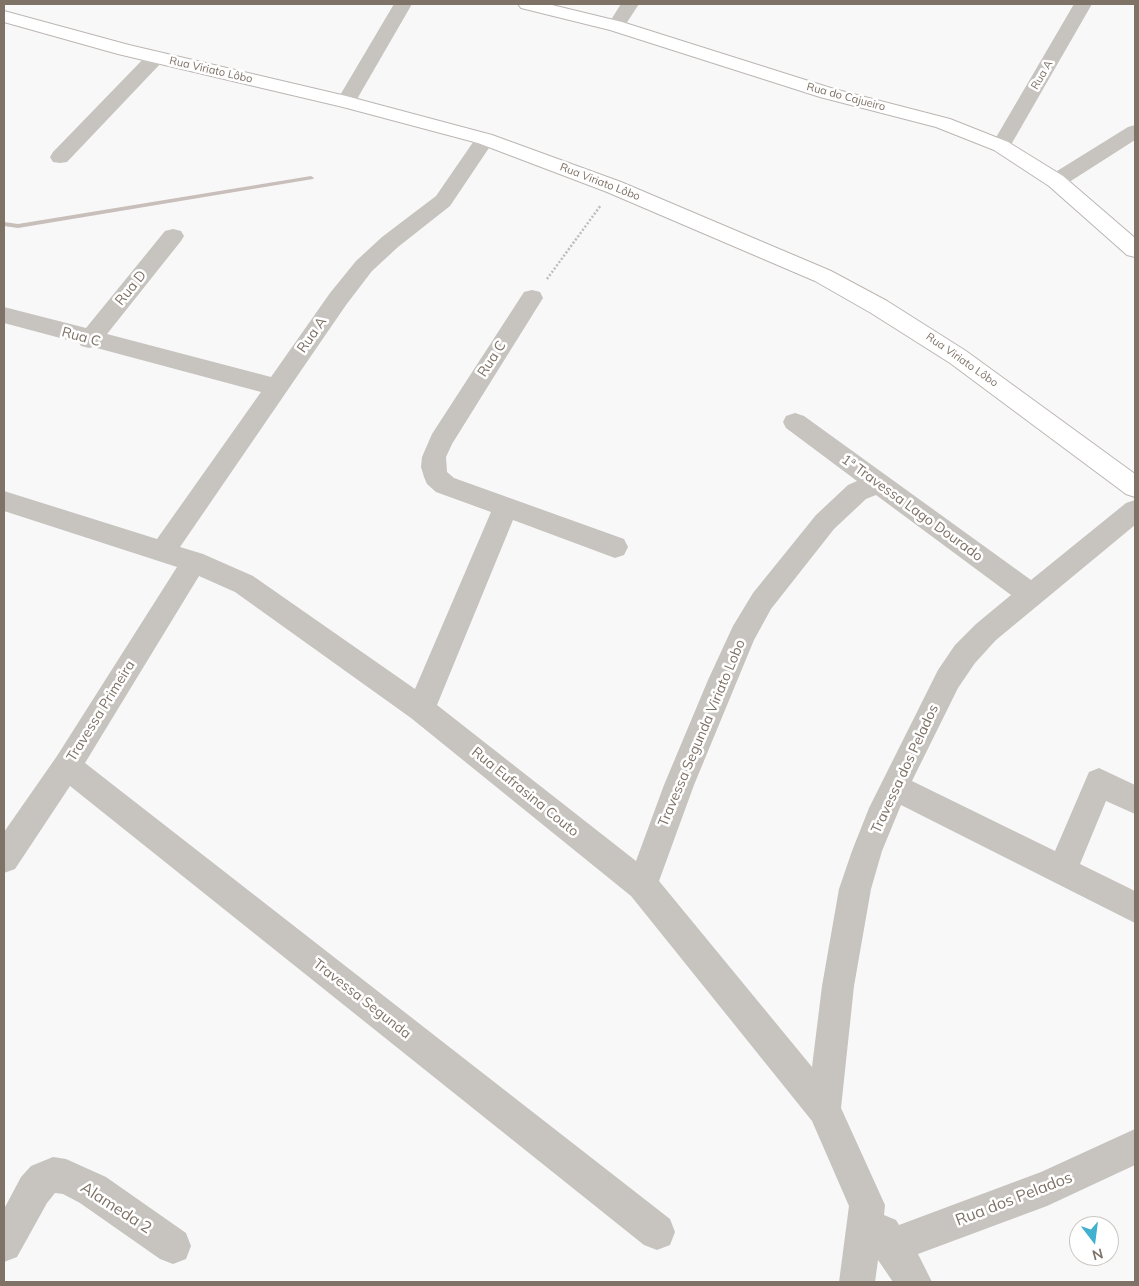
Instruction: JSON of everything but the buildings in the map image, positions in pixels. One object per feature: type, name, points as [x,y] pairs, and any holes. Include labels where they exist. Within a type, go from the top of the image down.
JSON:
[{"type":"street","points":[[346,102],[403,4]]},
{"type":"street","name":"Rua do Cajueiro","points":[[527,4],[616,26],[827,93],[943,123],[1001,146],[1056,181],[1135,250]]},
{"type":"street","points":[[616,26],[630,4]]},
{"type":"street","name":"Rua A","points":[[1001,146],[1083,4]]},
{"type":"street","name":"Rua Viriato Lôbo","points":[[4,16],[156,57],[346,102],[485,139],[614,187],[809,270],[879,307],[958,357],[1135,487]]},
{"type":"street","points":[[60,156],[156,57]]},
{"type":"street","points":[[1056,181],[1135,131]]},
{"type":"street","name":"Rua A","points":[[163,551],[275,387],[338,299],[364,266],[390,242],[437,207],[485,139]]},
{"type":"street","name":"Rua D","points":[[89,340],[173,236]]},
{"type":"street","name":"Rua C","points":[[532,298],[446,433],[434,457],[433,467],[436,477],[444,485],[615,547]]},
{"type":"street","name":"Rua C","points":[[4,315],[89,340],[275,387]]},
{"type":"street","name":"1ª Travessa Lago Dourado","points":[[795,422],[1030,594]]},
{"type":"street","name":"Travessa Segunda Viriato Lobo","points":[[642,885],[679,785],[722,680],[743,634],[762,601],[825,522],[857,492],[879,483]]},
{"type":"street","points":[[4,501],[163,551]]},
{"type":"street","points":[[421,709],[506,507]]},
{"type":"street","name":"Travessa dos Pelados","points":[[824,1109],[838,986],[855,889],[867,851],[894,787],[932,709],[948,679],[965,654],[986,632],[1030,594],[1135,510]]},
{"type":"street","name":"Rua Eufrasina Couto","points":[[163,551],[220,572],[259,594],[421,709],[642,885],[824,1109]]},
{"type":"street","name":"Travessa Primeira","points":[[4,858],[67,766],[194,562]]},
{"type":"street","name":"Travessa Segunda","points":[[67,766],[657,1232]]},
{"type":"street","points":[[1062,871],[1099,782],[1135,800]]},
{"type":"street","points":[[894,787],[1135,907]]},
{"type":"street","points":[[824,1109],[867,1206],[891,1248],[914,1282]]},
{"type":"street","name":"Rua dos Pelados","points":[[891,1248],[931,1231],[1047,1188],[1135,1148]]},
{"type":"street","name":"Alameda 2","points":[[4,1244],[34,1190],[44,1179],[53,1176],[66,1177],[93,1190],[173,1246]]},
{"type":"street","points":[[857,1282],[867,1206]]},
{"type":"path","points":[[532,298],[614,187]]},
{"type":"waterway","points":[[4,224],[18,226],[311,178]]}]
